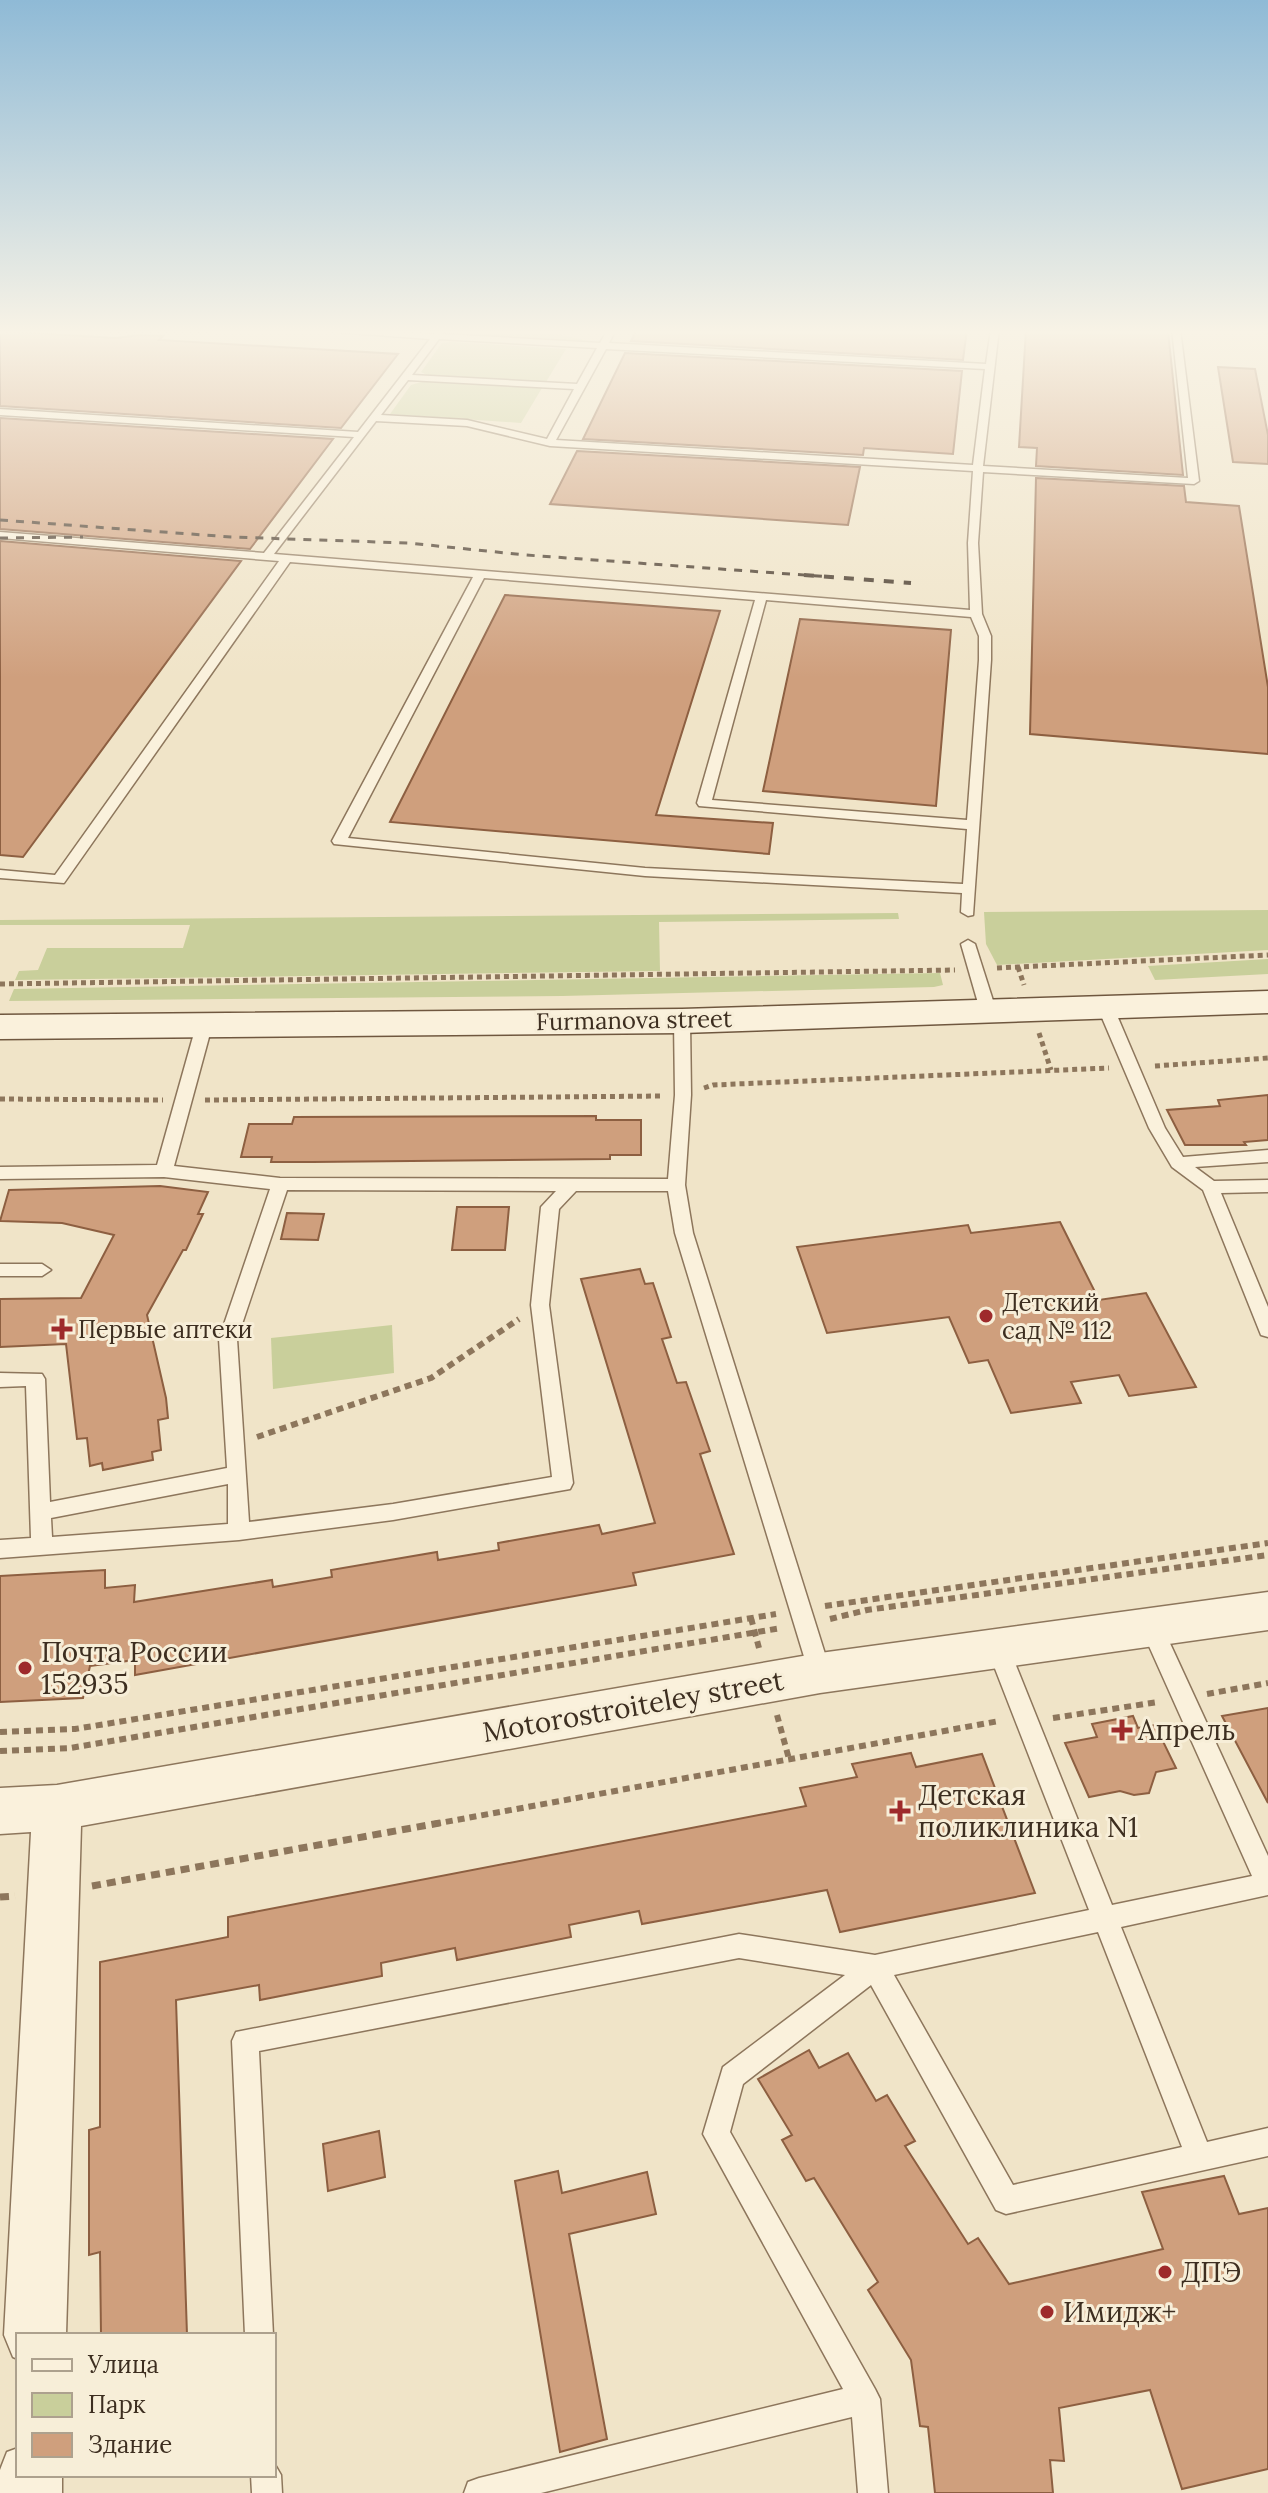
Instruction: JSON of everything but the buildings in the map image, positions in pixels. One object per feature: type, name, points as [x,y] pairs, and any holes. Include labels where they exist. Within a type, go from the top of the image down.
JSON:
[{"type":"main road","name":"Furmanova street","points":[[0,1027],[682,1021],[1268,1002]]},
{"type":"street","name":"Motorostroiteley street","points":[[0,1811],[57,1808],[820,1673],[1268,1611]]},
{"type":"street","points":[[35,2333],[26,1895],[57,1808]]},
{"type":"lane","points":[[267,556],[353,445]]},
{"type":"lane","points":[[592,445],[1194,481],[1190,445]]},
{"type":"lane","points":[[968,912],[985,660],[985,636],[976,614],[973,543],[981,445]]},
{"type":"lane","points":[[0,535],[976,614]]},
{"type":"lane","points":[[0,874],[59,880],[287,558]]},
{"type":"lane","points":[[480,574],[339,841],[645,872],[969,889]]},
{"type":"lane","points":[[761,597],[704,803],[974,825]]},
{"type":"lane","points":[[968,944],[988,1010]]},
{"type":"lane","points":[[1105,1006],[1157,1128],[1178,1163],[1210,1187],[1268,1330]]},
{"type":"lane","points":[[682,1021],[683,1095],[676,1185],[684,1233],[820,1673]]},
{"type":"lane","points":[[164,1171],[204,1026]]},
{"type":"lane","points":[[1178,1163],[1268,1156]]},
{"type":"lane","points":[[0,1173],[164,1171],[280,1184],[676,1185]]},
{"type":"lane","points":[[239,1532],[237,1443],[228,1339],[280,1184]]},
{"type":"lane","points":[[0,1549],[239,1532],[393,1512],[563,1483],[540,1305],[550,1207],[572,1184]]},
{"type":"lane","points":[[1210,1187],[1268,1186]]},
{"type":"lane","points":[[0,1270],[42,1270]]},
{"type":"lane","points":[[0,1380],[35,1379],[42,1546]]},
{"type":"lane","points":[[40,1512],[238,1474]]},
{"type":"lane","points":[[259,2333],[245,2041],[739,1946],[875,1967],[1103,1916],[1268,1884],[1181,1698],[1151,1626]]},
{"type":"lane","points":[[998,1648],[1199,2156]]},
{"type":"lane","points":[[875,1967],[1006,2200],[1268,2142]]},
{"type":"lane","points":[[873,2493],[865,2399],[716,2134],[732,2076],[875,1967]]},
{"type":"lane","points":[[479,2493],[865,2399]]},
{"type":"path","points":[[0,984],[976,969],[1268,955]]},
{"type":"path","points":[[0,1099],[683,1095],[713,1085],[1268,1058]]},
{"type":"path","points":[[237,1443],[431,1378],[540,1305]]},
{"type":"path","points":[[0,1732],[75,1729],[1268,1543]]},
{"type":"path","points":[[0,1751],[70,1748],[802,1617],[1268,1555]]},
{"type":"path","points":[[26,1895],[1025,1717],[1045,1719],[1268,1683]]},
{"type":"green space","points":[[1268,910],[1268,950],[997,965],[986,944],[984,912]]},
{"type":"green space","points":[[898,913],[899,919],[659,922],[660,971],[15,980],[19,971],[38,970],[47,948],[183,948],[190,925],[0,925],[0,920]]},
{"type":"green space","points":[[1268,959],[1268,974],[1155,980],[1148,966]]},
{"type":"green space","points":[[940,973],[943,985],[934,987],[562,996],[9,1001],[14,989]]},
{"type":"green space","points":[[392,1325],[394,1373],[273,1389],[271,1338]]},
{"type":"railway","points":[[0,520],[231,537],[408,543],[526,555],[832,577]]},
{"type":"railway","points":[[0,538],[83,537]]},
{"type":"railway","points":[[804,575],[911,583]]},
{"type":"place","name":"Детский сад № 112","points":[[986,1316]]},
{"type":"place","name":"Первые аптеки","points":[[62,1329]]},
{"type":"place","name":"Почта России 152935","points":[[25,1668]]},
{"type":"place","name":"Апрель","points":[[1122,1730]]},
{"type":"place","name":"Детская поликлиника N1","points":[[900,1811]]},
{"type":"place","name":"ДПЭ","points":[[1165,2272]]},
{"type":"place","name":"Имидж+","points":[[1047,2312]]}]
